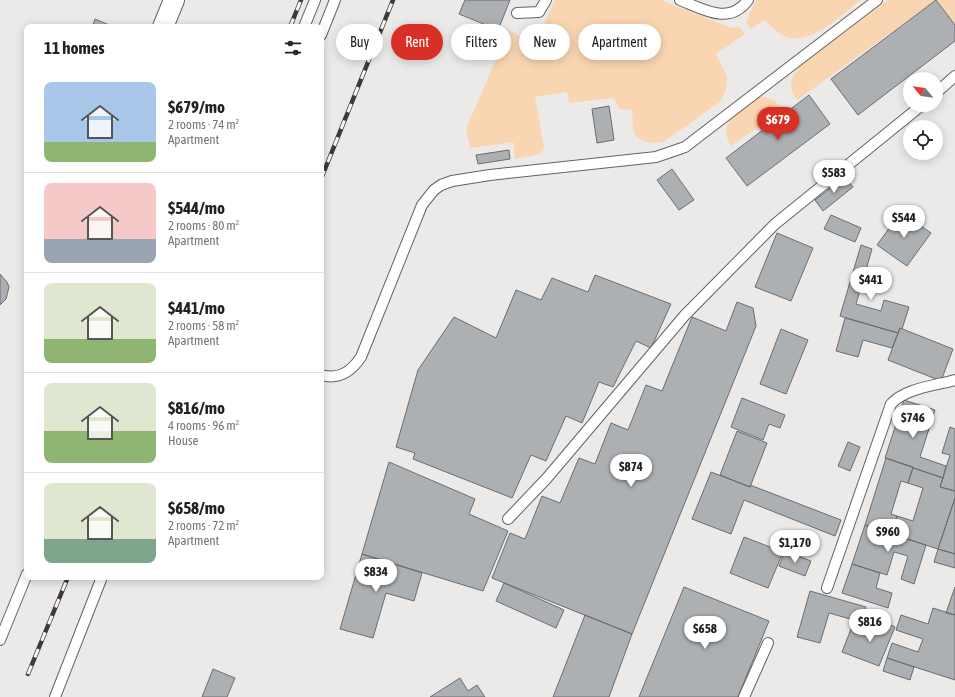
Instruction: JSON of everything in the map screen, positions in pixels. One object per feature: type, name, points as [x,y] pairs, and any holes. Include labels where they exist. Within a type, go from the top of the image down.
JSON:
[{"type":"street","points":[[164,24],[174,0]]},
{"type":"lane","points":[[305,24],[315,0]]},
{"type":"lane","points":[[324,28],[335,0]]},
{"type":"lane","points":[[517,13],[540,12],[546,0]]},
{"type":"lane","points":[[680,0],[716,15],[735,12],[748,0]]},
{"type":"lane","points":[[324,375],[334,377],[345,374],[354,367],[361,357],[422,205],[426,197],[441,185],[490,174],[656,157],[685,147],[877,0]]},
{"type":"lane","points":[[943,87],[955,76]]},
{"type":"lane","points":[[508,519],[547,478],[685,315],[775,224],[913,112]]},
{"type":"lane","points":[[827,588],[891,404],[898,397],[907,393],[955,380]]},
{"type":"lane","points":[[0,640],[25,580]]},
{"type":"lane","points":[[56,697],[101,580]]},
{"type":"lane","points":[[744,697],[768,643]]},
{"type":"shaded area","points":[[555,0],[661,0],[732,28],[739,26],[745,34],[716,54],[727,76],[726,90],[720,102],[663,142],[647,142],[639,139],[633,130],[632,110],[619,109],[614,98],[569,103],[567,92],[535,97],[544,147],[540,154],[515,159],[513,142],[470,148],[466,129],[496,60],[511,60],[511,32],[519,36],[519,60],[570,60],[570,24],[544,24]]},
{"type":"shaded area","points":[[756,0],[861,0],[828,26],[819,31],[809,36],[790,38],[783,35],[764,20],[751,29],[746,22]]},
{"type":"shaded area","points":[[888,0],[936,0],[797,100],[791,86],[793,78],[801,65]]},
{"type":"shaded area","points":[[936,0],[955,0],[955,26]]},
{"type":"shaded area","points":[[757,97],[765,97],[772,100],[784,109],[731,146],[726,130],[728,123],[737,112]]},
{"type":"building","points":[[465,0],[510,0],[500,24],[483,24],[459,14]]},
{"type":"building","points":[[936,0],[955,25],[955,41],[914,72],[903,72],[903,81],[858,115],[831,79]]},
{"type":"building","points":[[95,19],[107,24],[93,24]]},
{"type":"building","points":[[809,95],[830,124],[747,186],[726,158]]},
{"type":"building","points":[[609,106],[614,140],[597,143],[592,109]]},
{"type":"building","points":[[509,150],[510,159],[478,164],[476,155]]},
{"type":"building","points":[[672,169],[694,200],[679,210],[657,180]]},
{"type":"building","points":[[845,177],[853,187],[823,211],[815,200]]},
{"type":"building","points":[[901,212],[931,233],[907,266],[877,245]]},
{"type":"building","points":[[831,215],[861,228],[855,242],[824,229]]},
{"type":"building","points":[[777,233],[813,248],[791,301],[755,287]]},
{"type":"building","points":[[861,245],[872,249],[856,304],[881,311],[884,300],[909,307],[902,329],[900,328],[898,333],[840,316]]},
{"type":"building","points":[[0,274],[7,282],[9,287],[6,299],[0,305]]},
{"type":"building","points":[[595,275],[671,304],[651,348],[636,341],[613,387],[599,382],[582,423],[566,416],[546,461],[531,455],[512,498],[413,459],[415,453],[396,447],[418,370],[454,317],[496,338],[516,290],[541,300],[552,278],[588,292]]},
{"type":"building","points":[[737,302],[753,308],[756,326],[632,634],[492,578],[510,533],[525,539],[542,496],[560,503],[579,458],[595,464],[611,423],[628,430],[646,385],[662,391],[692,317],[726,331]]},
{"type":"building","points":[[845,318],[898,333],[892,348],[863,340],[858,357],[836,351]]},
{"type":"building","points":[[900,328],[953,349],[941,381],[888,360]]},
{"type":"building","points":[[781,329],[808,340],[786,394],[760,384]]},
{"type":"building","points":[[742,398],[785,415],[780,428],[769,424],[763,440],[731,427]]},
{"type":"building","points":[[904,400],[935,410],[920,457],[946,466],[943,478],[885,458]]},
{"type":"building","points":[[950,427],[955,429],[955,491],[940,487],[950,455],[942,453]]},
{"type":"building","points":[[737,431],[767,443],[750,487],[720,475]]},
{"type":"building","points":[[848,442],[860,447],[850,471],[838,466]]},
{"type":"building","points":[[886,458],[913,467],[908,483],[901,481],[891,514],[897,516],[891,534],[865,525]]},
{"type":"building","points":[[389,462],[475,499],[469,514],[508,531],[483,591],[362,554]]},
{"type":"building","points":[[913,468],[943,478],[940,487],[955,491],[955,498],[938,549],[891,534],[897,516],[913,521],[923,488],[908,483]]},
{"type":"building","points":[[711,472],[750,487],[750,485],[841,520],[835,536],[744,500],[731,534],[692,519]]},
{"type":"building","points":[[955,498],[955,554],[938,549]]},
{"type":"building","points":[[865,525],[926,545],[914,584],[901,579],[908,556],[894,552],[887,575],[852,564]]},
{"type":"building","points":[[744,537],[783,552],[768,588],[730,573]]},
{"type":"building","points":[[938,549],[955,554],[955,568],[934,562]]},
{"type":"building","points":[[785,551],[811,561],[805,576],[779,566]]},
{"type":"building","points":[[362,554],[422,573],[414,601],[386,593],[373,638],[340,629]]},
{"type":"building","points":[[852,564],[880,573],[876,588],[892,593],[888,608],[842,593]]},
{"type":"building","points":[[504,583],[564,610],[556,628],[496,601]]},
{"type":"building","points":[[684,587],[769,621],[738,697],[639,697]]},
{"type":"building","points":[[955,587],[955,615],[946,613]]},
{"type":"building","points":[[810,591],[866,607],[861,622],[829,613],[820,643],[797,637]]},
{"type":"building","points":[[933,608],[955,615],[955,680],[887,658],[892,643],[918,652],[923,639],[896,630],[901,615],[928,624]]},
{"type":"building","points":[[585,615],[632,634],[609,697],[553,697]]},
{"type":"building","points":[[877,619],[895,627],[879,666],[842,652],[851,629],[870,636]]},
{"type":"building","points":[[887,658],[914,667],[910,680],[883,671]]},
{"type":"building","points":[[213,669],[235,678],[227,697],[202,697]]},
{"type":"building","points":[[460,678],[468,691],[477,685],[485,697],[430,697]]},
{"type":"railway","points":[[291,24],[301,0]]},
{"type":"railway","points":[[324,172],[393,0]]},
{"type":"railway","points":[[28,674],[67,580]]}]
